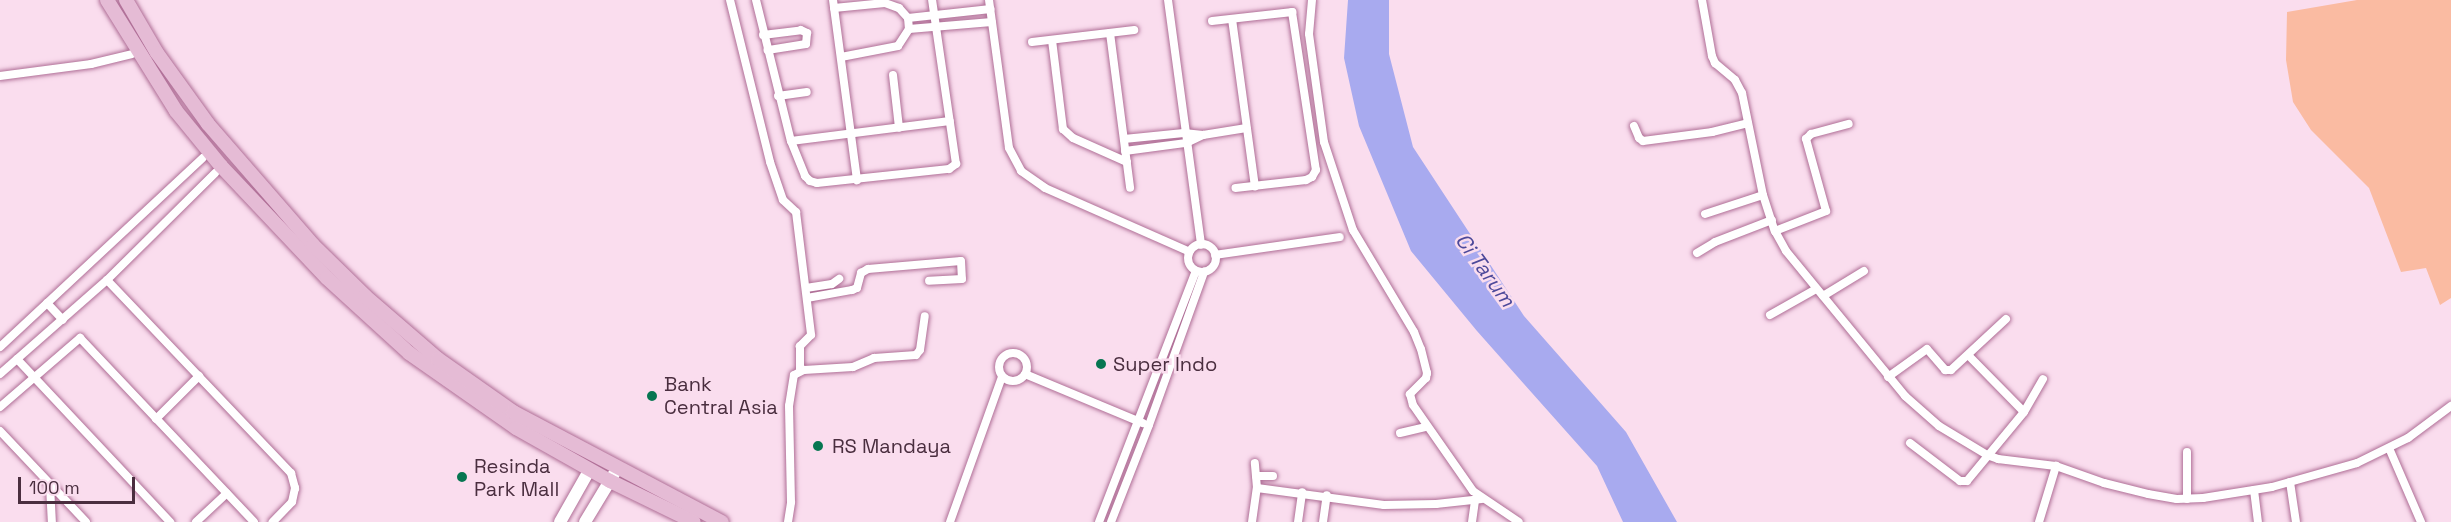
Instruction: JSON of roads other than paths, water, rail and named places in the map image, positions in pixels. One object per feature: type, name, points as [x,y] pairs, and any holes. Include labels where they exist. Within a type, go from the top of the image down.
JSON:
[{"type":"main road","points":[[107,0],[176,111],[255,203],[327,278],[409,353],[490,412],[610,481],[694,522]]},
{"type":"main road","points":[[126,0],[157,53],[208,124],[313,245],[365,296],[428,351],[487,395],[552,434],[722,522]]},
{"type":"street","points":[[730,0],[770,162],[783,200],[796,212],[811,335],[800,346],[800,371]]},
{"type":"street","points":[[756,0],[791,141],[810,181],[857,180],[955,167],[957,161],[932,0]]},
{"type":"street","points":[[1168,0],[1184,133],[1202,245]]},
{"type":"street","points":[[1312,0],[1309,34],[1324,142],[1353,230],[1414,332],[1421,349],[1426,378],[1413,391],[1410,398],[1427,427],[1478,500],[1473,522]]},
{"type":"street","points":[[1702,0],[1712,56],[1715,63],[1738,84],[1763,195],[1775,231],[1786,250],[1888,377],[1939,426],[1987,455],[1998,459],[2056,466],[2122,488],[2187,499],[2254,490],[2357,463],[2417,432],[2451,406]]},
{"type":"street","points":[[841,57],[898,46],[909,29],[908,18],[899,8],[884,1],[833,4],[857,180]]},
{"type":"street","points":[[908,18],[990,4],[1009,148],[1021,171],[1045,188],[1190,252]]},
{"type":"street","points":[[1212,21],[1292,12],[1309,116],[1316,170],[1312,177],[1306,180],[1235,189]]},
{"type":"street","points":[[1232,19],[1256,186]]},
{"type":"street","points":[[909,29],[992,22]]},
{"type":"street","points":[[763,35],[801,30],[807,33],[806,44],[767,50]]},
{"type":"street","points":[[1032,42],[1134,30]]},
{"type":"street","points":[[1110,33],[1130,188]]},
{"type":"street","points":[[1052,40],[1063,129],[1073,138],[1127,162]]},
{"type":"street","points":[[0,76],[91,64],[132,54]]},
{"type":"street","points":[[893,75],[899,128]]},
{"type":"street","points":[[778,96],[807,92]]},
{"type":"street","points":[[791,141],[950,121]]},
{"type":"street","points":[[1634,126],[1639,138],[1643,141],[1712,132],[1748,123]]},
{"type":"street","points":[[1775,231],[1826,210],[1806,139],[1811,134],[1849,124]]},
{"type":"street","points":[[1124,139],[1184,133],[1203,135],[1246,128]]},
{"type":"street","points":[[1125,151],[1186,143],[1203,135]]},
{"type":"street","points":[[0,346],[203,158]]},
{"type":"street","points":[[0,374],[106,280],[215,173]]},
{"type":"street","points":[[1705,214],[1763,195]]},
{"type":"street","points":[[1697,253],[1714,242],[1772,220]]},
{"type":"street","points":[[1215,255],[1340,237]]},
{"type":"street","points":[[1202,245],[1208,246],[1215,255],[1216,262],[1211,269],[1200,272],[1188,260],[1190,252],[1202,245]]},
{"type":"street","points":[[807,298],[857,288],[861,273],[868,269],[961,261],[962,279],[929,281]]},
{"type":"street","points":[[1770,315],[1864,271]]},
{"type":"street","points":[[1099,522],[1200,272]]},
{"type":"street","points":[[1111,522],[1149,425],[1200,272]]},
{"type":"street","points":[[806,288],[832,284],[839,279]]},
{"type":"street","points":[[106,280],[291,473],[295,488],[292,502],[273,522]]},
{"type":"street","points":[[47,303],[63,320]]},
{"type":"street","points":[[789,522],[791,502],[789,406],[792,379],[800,371],[848,368],[869,359],[916,356],[920,350],[926,316]]},
{"type":"street","points":[[1888,377],[1925,349],[1930,351],[1945,370],[1949,371],[1969,356],[2006,319]]},
{"type":"street","points":[[0,407],[80,338],[254,522]]},
{"type":"street","points":[[950,522],[1002,377],[999,368],[1002,358],[1010,353],[1020,355],[1026,362],[1025,374]]},
{"type":"street","points":[[1969,356],[2024,412]]},
{"type":"street","points":[[17,359],[170,522]]},
{"type":"street","points":[[1025,374],[1149,425]]},
{"type":"street","points":[[1002,377],[1015,381],[1025,374]]},
{"type":"street","points":[[156,418],[199,376]]},
{"type":"street","points":[[1910,443],[1964,482],[2024,412],[2043,379]]},
{"type":"street","points":[[1400,433],[1427,427]]},
{"type":"street","points":[[0,430],[86,522]]},
{"type":"street","points":[[2389,448],[2421,522]]},
{"type":"street","points":[[2187,452],[2187,499]]},
{"type":"street","points":[[1252,522],[1257,488],[1255,463]]},
{"type":"street","points":[[2039,522],[2056,466]]},
{"type":"street","points":[[585,522],[617,467]]},
{"type":"street","points":[[560,522],[586,476]]},
{"type":"street","points":[[1256,476],[1273,476]]},
{"type":"street","points":[[2290,482],[2296,522]]},
{"type":"street","points":[[50,486],[52,522]]},
{"type":"street","points":[[1257,488],[1393,505],[1478,500],[1504,510],[1519,522]]},
{"type":"street","points":[[2254,490],[2258,522]]},
{"type":"street","points":[[1298,522],[1302,492]]},
{"type":"street","points":[[196,522],[227,493]]},
{"type":"street","points":[[1323,522],[1326,495]]},
{"type":"water","name":"Ci Tarum","points":[[1348,0],[1389,0],[1389,54],[1413,147],[1524,316],[1626,432],[1677,522],[1623,522],[1597,466],[1477,331],[1411,251],[1359,126],[1344,58]]},
{"type":"place","name":"Super Indo","points":[[1101,364]]},
{"type":"place","name":"Bank Central Asia","points":[[652,396]]},
{"type":"place","name":"RS Mandaya","points":[[818,446]]},
{"type":"place","name":"Resinda Park Mall","points":[[462,477]]}]
